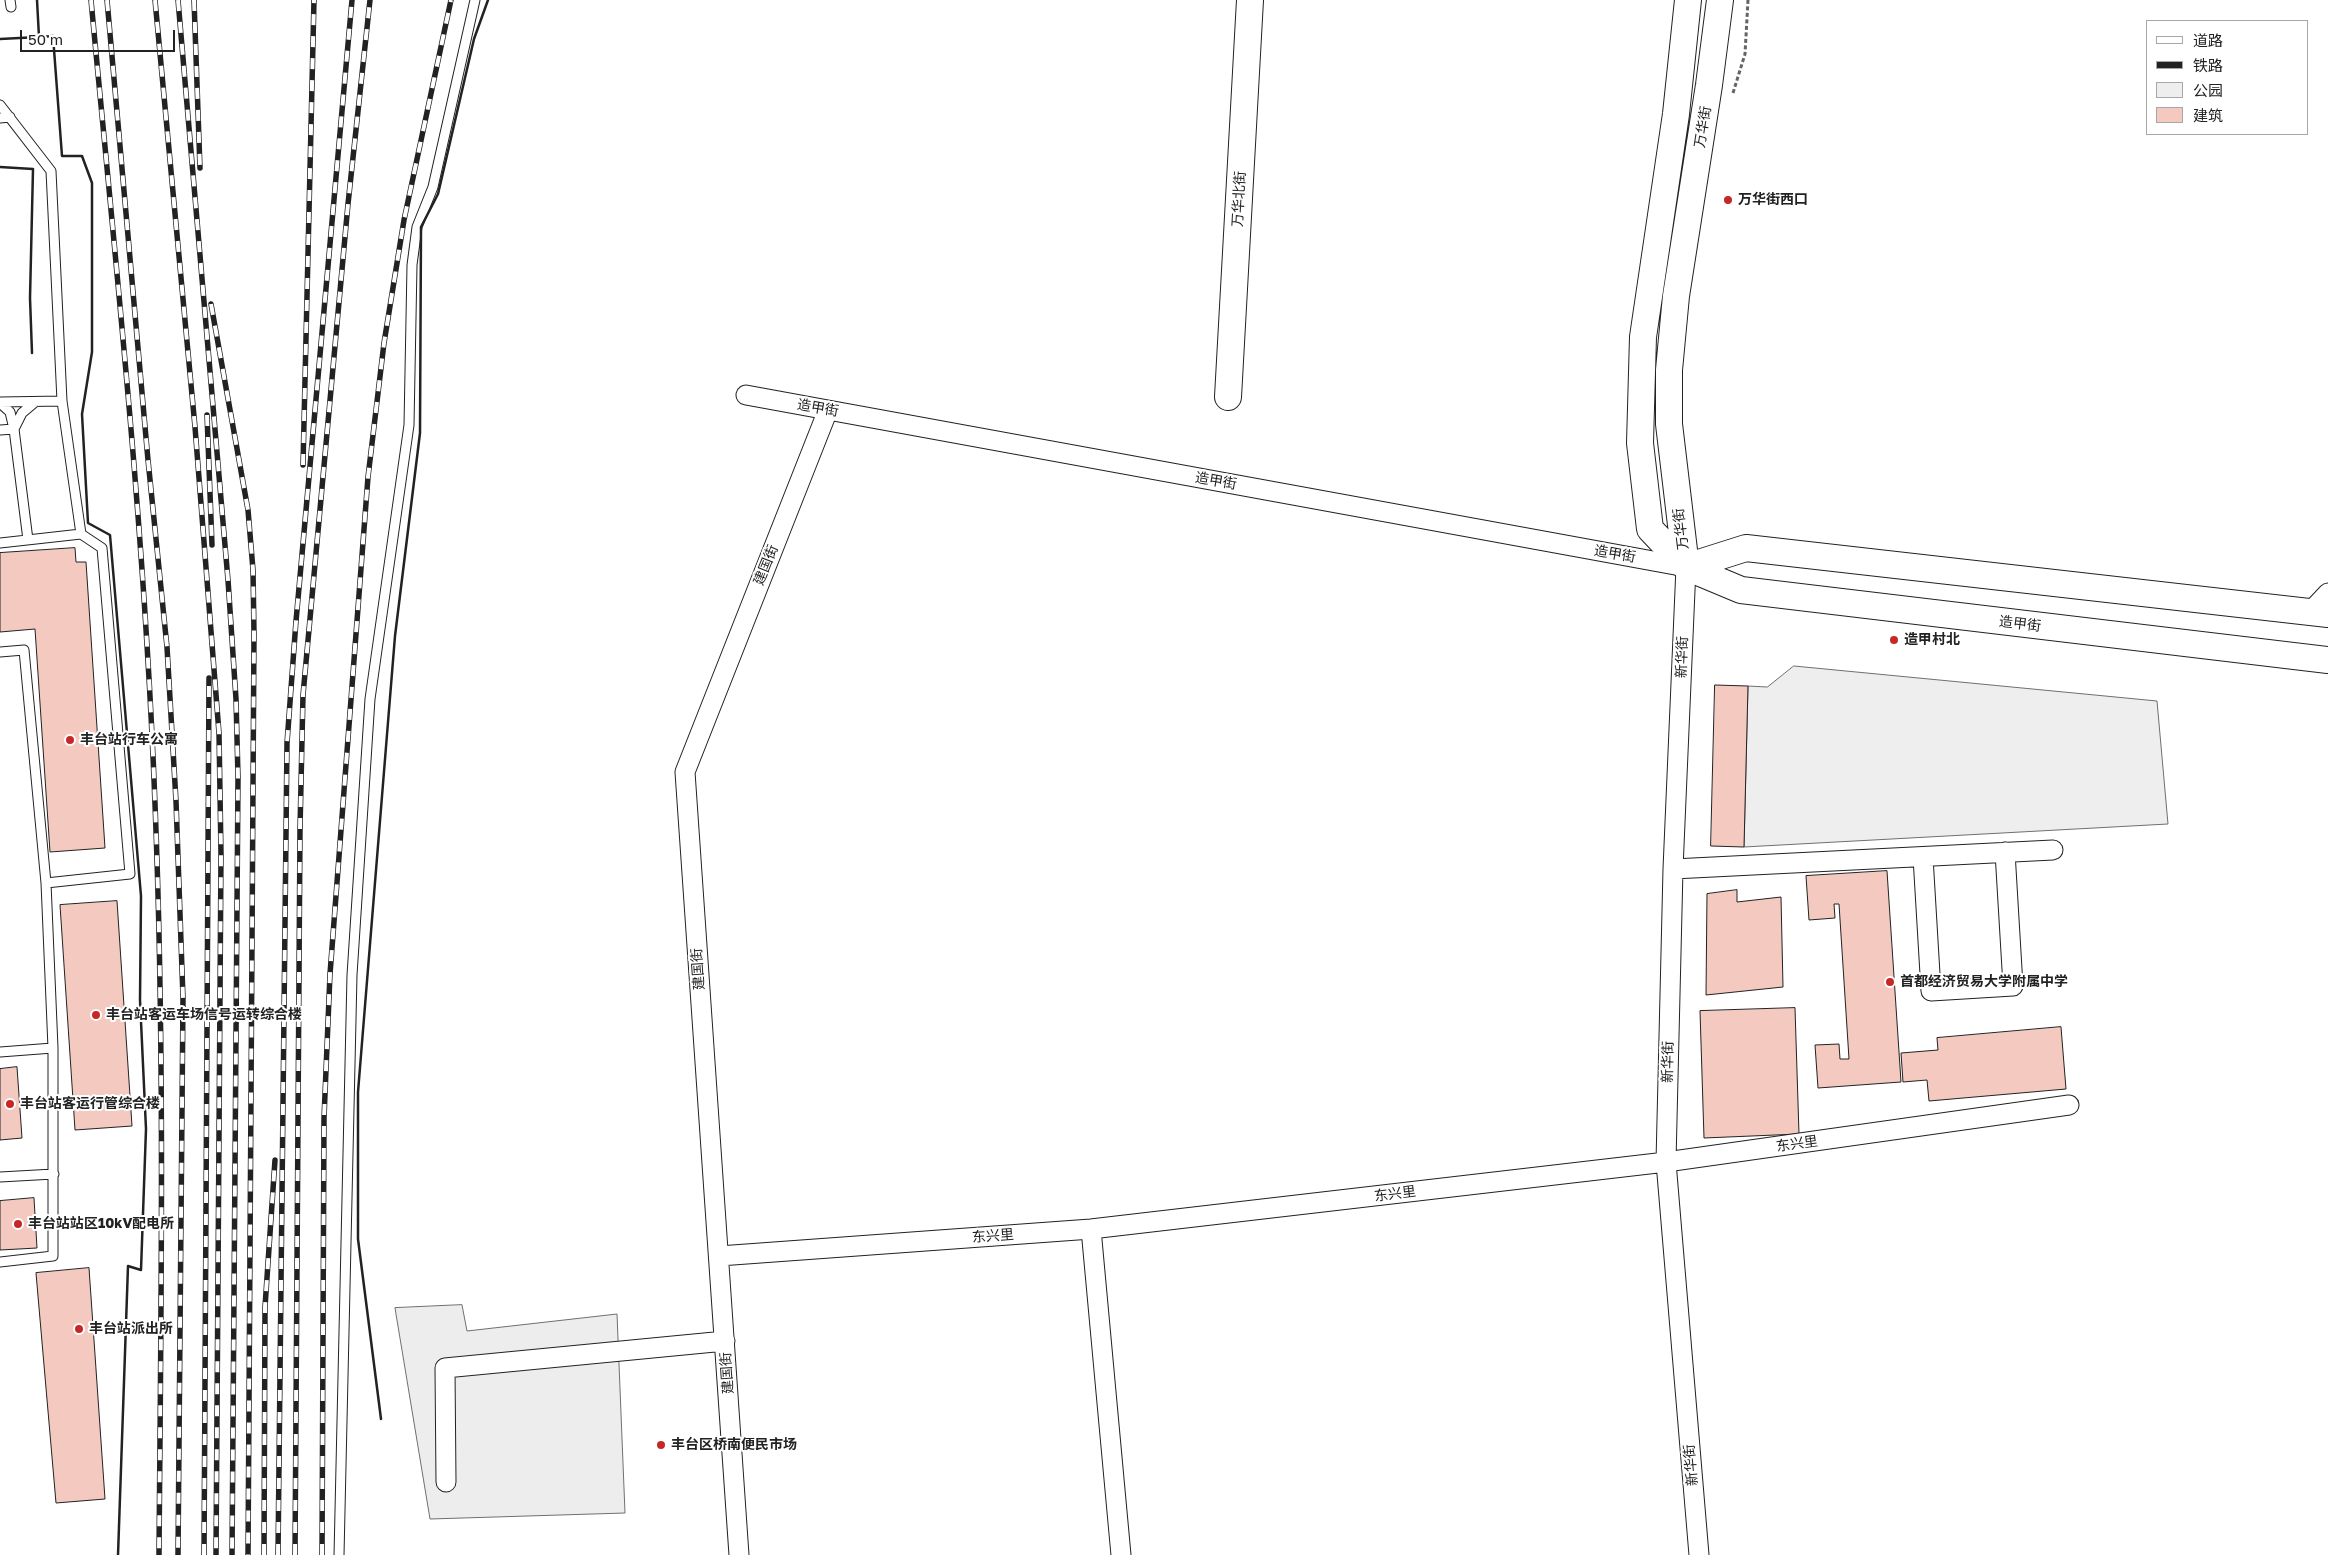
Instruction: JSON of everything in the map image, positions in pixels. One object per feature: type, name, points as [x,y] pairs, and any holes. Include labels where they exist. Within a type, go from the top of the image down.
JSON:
[{"type":"main road","name":"万华北街","points":[[1228,397],[1250,0]]},
{"type":"main road","name":"万华街","points":[[1686,567],[1650,529],[1640,443],[1640,390],[1643,336],[1676,114],[1688,0]]},
{"type":"main road","name":"万华街","points":[[1686,567],[1669,424],[1669,370],[1676,296],[1709,85],[1720,0]]},
{"type":"main road","name":"造甲街","points":[[1686,567],[1746,548],[2322,606]]},
{"type":"main road","name":"造甲街","points":[[1686,567],[1741,590],[2328,660]]},
{"type":"street","name":"造甲街","points":[[746,395],[1686,567]]},
{"type":"street","name":"建国街","points":[[740,1555],[684,772],[828,410]]},
{"type":"street","name":"新华街","points":[[1686,567],[1673,869],[1666,1162],[1699,1555]]},
{"type":"street","points":[[1673,869],[2053,850]]},
{"type":"street","points":[[1923,857],[1930,991],[2013,986],[2005,852]]},
{"type":"street","name":"东兴里","points":[[718,1256],[1091,1229],[1666,1162],[2069,1106]]},
{"type":"street","points":[[1091,1229],[1121,1555]]},
{"type":"street","points":[[446,1482],[445,1368],[724,1342]]},
{"type":"lane","points":[[340,1555],[352,975],[370,699],[409,425],[412,265],[417,227],[433,187],[475,0]]},
{"type":"lane","points":[[0,105],[51,170],[62,401],[81,534]]},
{"type":"lane","points":[[0,118],[10,117]]},
{"type":"lane","points":[[0,403],[62,401]]},
{"type":"lane","points":[[14,429],[22,413],[34,402]]},
{"type":"lane","points":[[0,403],[10,412],[14,429],[28,540]]},
{"type":"lane","points":[[0,430],[14,429]]},
{"type":"lane","points":[[0,543],[81,534],[102,548],[130,874],[46,883]]},
{"type":"lane","points":[[0,652],[24,650],[46,883],[53,1048],[54,1174],[53,1256],[0,1262]]},
{"type":"lane","points":[[0,1052],[53,1048]]},
{"type":"lane","points":[[0,1177],[54,1174]]},
{"type":"green space","points":[[1794,666],[2157,701],[2168,824],[1744,847],[1748,686],[1767,687]]},
{"type":"shaded area","points":[[462,1305],[467,1331],[617,1314],[625,1513],[430,1519],[395,1308]]},
{"type":"building","name":"丰台站行车公寓","points":[[75,548],[76,562],[86,562],[105,848],[50,852],[35,629],[0,632],[0,553]]},
{"type":"building","points":[[1715,685],[1748,686],[1744,847],[1711,846]]},
{"type":"building","points":[[1887,871],[1901,1082],[1818,1088],[1815,1045],[1839,1044],[1840,1059],[1849,1059],[1839,904],[1834,904],[1835,918],[1809,920],[1806,876]]},
{"type":"building","points":[[1737,890],[1737,902],[1781,897],[1783,987],[1706,995],[1707,894]]},
{"type":"building","name":"丰台站客运车场信号运转综合楼","points":[[117,901],[132,1126],[75,1130],[60,905]]},
{"type":"building","points":[[1795,1008],[1799,1134],[1704,1138],[1700,1011]]},
{"type":"building","points":[[2061,1027],[2066,1089],[1929,1101],[1927,1080],[1903,1082],[1901,1053],[1938,1050],[1937,1038]]},
{"type":"building","name":"丰台站客运行管综合楼","points":[[17,1067],[22,1138],[0,1140],[0,1069]]},
{"type":"building","name":"丰台站站区10kV配电所","points":[[34,1198],[37,1248],[0,1250],[0,1201]]},
{"type":"building","points":[[89,1268],[105,1499],[56,1503],[36,1273]]},
{"type":"railway","points":[[91,0],[137,502],[155,804],[161,1086],[159,1555]]},
{"type":"railway","points":[[107,0],[148,460],[167,647],[176,801],[183,998],[178,1555]]},
{"type":"railway","points":[[155,0],[195,427],[219,733],[221,854],[216,1555]]},
{"type":"railway","points":[[178,0],[228,580],[236,699],[238,777],[232,1555]]},
{"type":"railway","points":[[194,0],[200,168]]},
{"type":"railway","points":[[303,465],[314,0]]},
{"type":"railway","points":[[278,1555],[287,743],[296,621],[352,0]]},
{"type":"railway","points":[[295,1555],[300,829],[303,695],[348,204],[370,0]]},
{"type":"railway","points":[[322,1555],[324,1118],[330,974],[368,477],[384,343],[404,220],[451,0]]},
{"type":"railway","points":[[211,304],[248,510],[253,570],[248,1555]]},
{"type":"railway","points":[[207,415],[212,545]]},
{"type":"railway","points":[[204,1555],[209,678]]},
{"type":"railway","points":[[264,1555],[265,1307],[275,1160]]},
{"type":"wall","points":[[37,0],[39,37],[53,36],[62,156],[82,156],[92,183],[92,352],[82,414],[88,523],[110,535],[141,896],[140,1000],[146,1129],[141,1270],[128,1266],[118,1555]]},
{"type":"wall","points":[[381,1419],[358,1239],[358,1092],[395,636],[420,433],[421,227],[438,194],[474,39],[488,0]]},
{"type":"wall","points":[[0,39],[39,37]]},
{"type":"wall","points":[[0,167],[33,169],[30,298],[32,353]]},
{"type":"place","name":"万华街西口","points":[[1728,200]]},
{"type":"place","name":"造甲村北","points":[[1894,640]]},
{"type":"place","name":"丰台站行车公寓","points":[[70,740]]},
{"type":"place","name":"首都经济贸易大学附属中学","points":[[1890,982]]},
{"type":"place","name":"丰台站客运车场信号运转综合楼","points":[[96,1015]]},
{"type":"place","name":"丰台站客运行管综合楼","points":[[10,1104]]},
{"type":"place","name":"丰台站站区10kV配电所","points":[[18,1224]]},
{"type":"place","name":"丰台站派出所","points":[[79,1329]]},
{"type":"place","name":"丰台区桥南便民市场","points":[[661,1445]]}]
